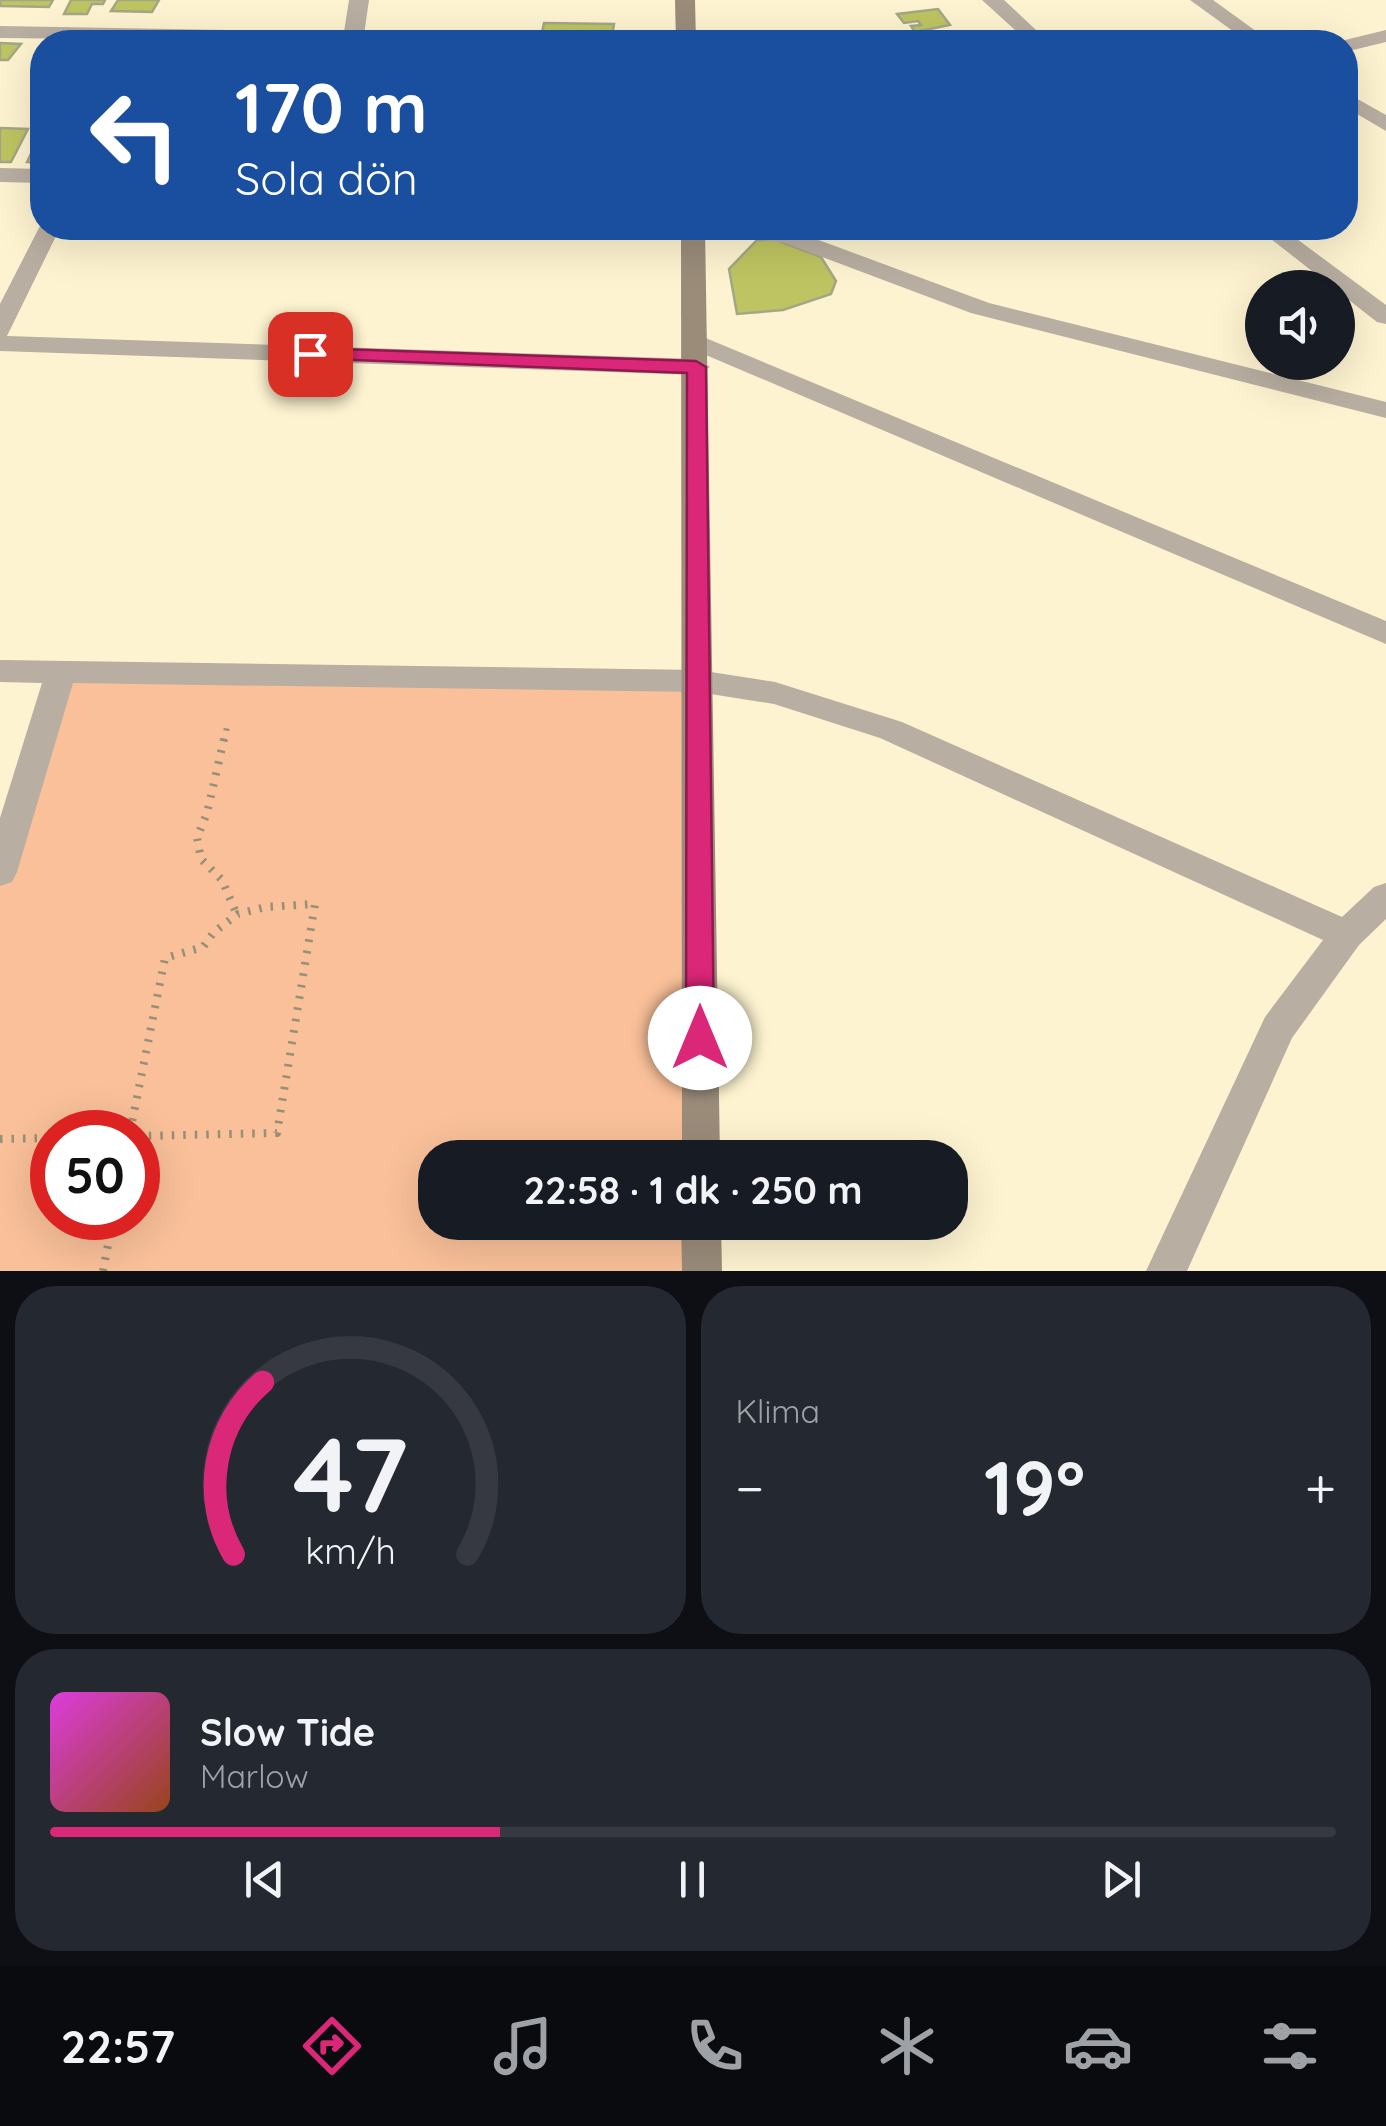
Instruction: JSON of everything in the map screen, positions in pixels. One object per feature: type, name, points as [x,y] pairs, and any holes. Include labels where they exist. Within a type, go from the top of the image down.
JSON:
[{"type":"main road","points":[[684,0],[685,30]]},
{"type":"main road","points":[[693,240],[701,1140]]},
{"type":"main road","points":[[702,1240],[702,1271]]},
{"type":"street","points":[[354,30],[359,0]]},
{"type":"street","points":[[992,0],[1025,30]]},
{"type":"street","points":[[1200,0],[1244,30]]},
{"type":"street","points":[[0,32],[30,33]]},
{"type":"street","points":[[1358,43],[1386,36]]},
{"type":"street","points":[[1358,107],[1386,125]]},
{"type":"street","points":[[0,175],[30,176]]},
{"type":"street","points":[[0,330],[42,240]]},
{"type":"street","points":[[820,240],[980,308],[1386,410]]},
{"type":"street","points":[[1284,240],[1386,317]]},
{"type":"street","points":[[0,343],[696,354],[1386,632]]},
{"type":"street","points":[[0,671],[698,681],[775,693],[865,720],[1348,935]]},
{"type":"street","points":[[0,872],[61,672]]},
{"type":"street","points":[[1166,1271],[1278,1028],[1348,935],[1386,897]]},
{"type":"path","points":[[228,722],[197,838],[201,859],[222,880],[237,915]]},
{"type":"path","points":[[134,1110],[164,958],[204,947],[217,923],[255,908],[315,904],[277,1133],[160,1136]]},
{"type":"path","points":[[0,1139],[30,1138]]},
{"type":"path","points":[[103,1271],[109,1240]]},
{"type":"shaded area","points":[[61,672],[698,681],[686,1140],[418,1140],[418,1240],[684,1240],[683,1271],[0,1271],[0,872]]},
{"type":"building","points":[[0,0],[53,0],[49,7],[0,6]]},
{"type":"building","points":[[71,0],[105,0],[103,4],[92,4],[87,14],[64,14]]},
{"type":"building","points":[[118,0],[159,0],[152,12],[111,11]]},
{"type":"building","points":[[938,9],[950,25],[914,30],[911,26],[921,25],[918,21],[904,23],[897,14]]},
{"type":"building","points":[[544,23],[614,24],[613,30],[543,30]]},
{"type":"building","points":[[0,43],[21,44],[8,60],[0,60]]},
{"type":"building","points":[[0,128],[28,129],[11,162],[0,162]]},
{"type":"building","points":[[757,240],[776,240],[821,257],[836,281],[831,294],[783,310],[737,314],[729,269]]},
{"type":"route","points":[[310,354],[696,367],[700,1038]]}]
